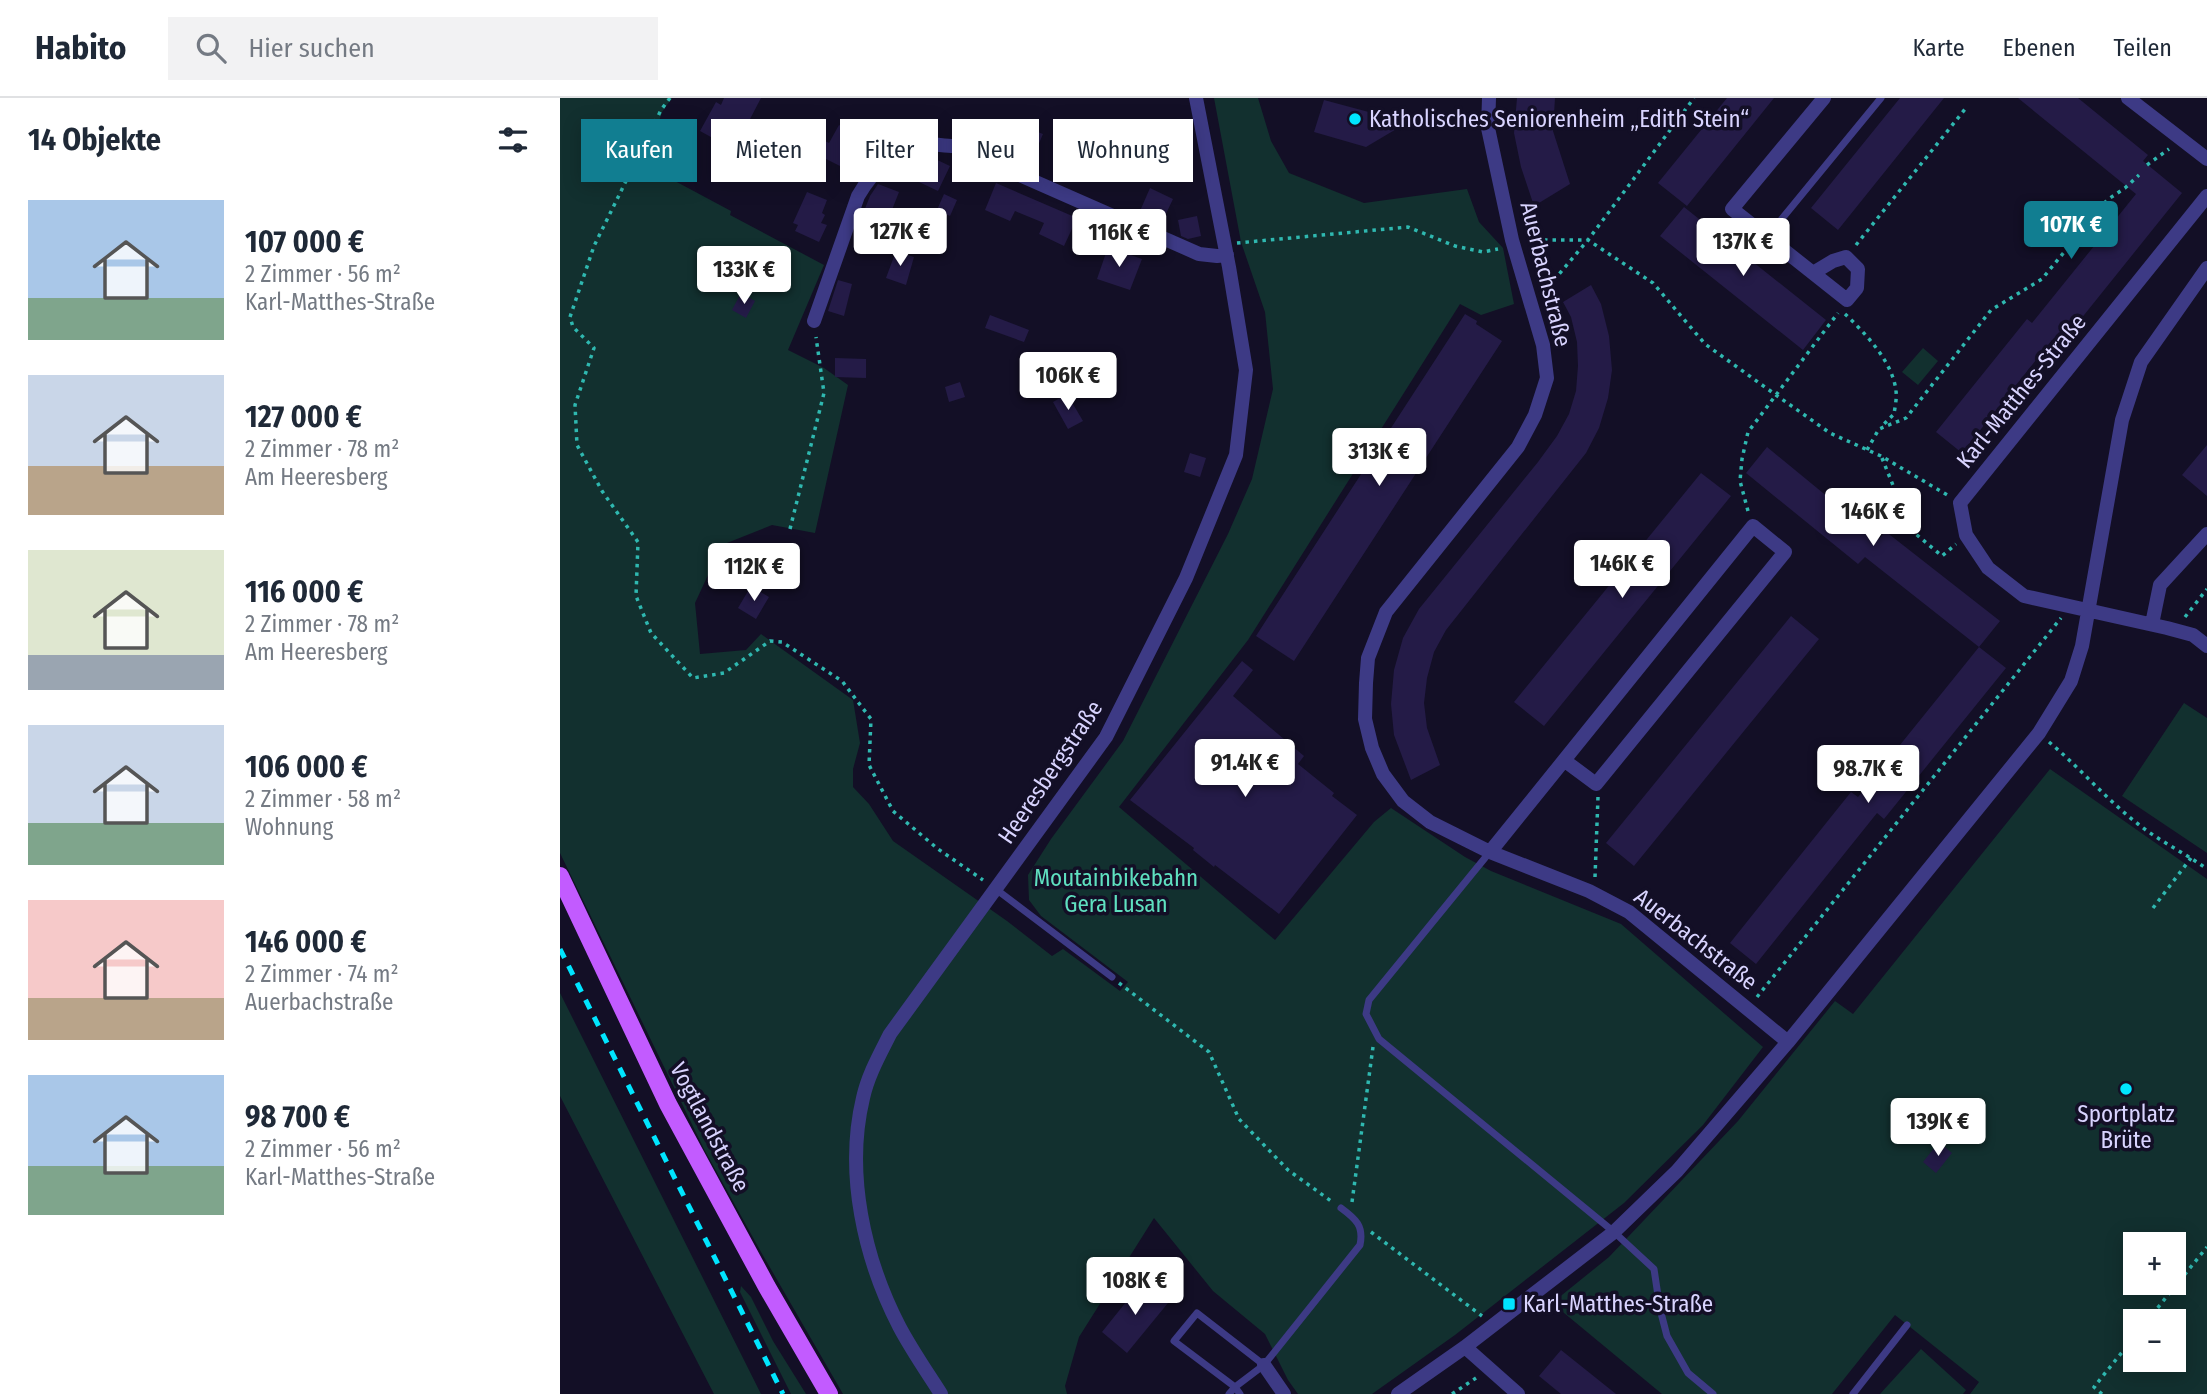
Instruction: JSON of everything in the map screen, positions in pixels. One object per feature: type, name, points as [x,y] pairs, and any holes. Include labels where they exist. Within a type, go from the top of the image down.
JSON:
[{"type":"main road","name":"Vogtlandstraße","points":[[560,876],[668,1104],[767,1287],[829,1394]]},
{"type":"street","name":"Heeresbergstraße","points":[[941,1394],[899,1325],[878,1278],[864,1228],[856,1139],[863,1096],[890,1034],[1106,737],[1186,578],[1236,455],[1246,370],[1196,98]]},
{"type":"street","name":"Auerbachstraße","points":[[1489,98],[1488,128],[1512,240],[1543,345],[1547,378],[1535,415],[1518,447],[1386,612],[1368,658],[1365,719],[1372,748],[1383,774],[1403,801],[1430,822],[1490,852],[1589,891],[1629,912],[1788,1042]]},
{"type":"street","points":[[1813,273],[1846,257],[1858,269],[1857,288],[1847,300],[1732,209],[1824,98]]},
{"type":"street","points":[[2128,98],[2207,159]]},
{"type":"street","points":[[814,321],[858,196],[868,179],[895,154],[924,144],[954,146],[1199,254],[1217,256],[1226,250]]},
{"type":"street","name":"Karl-Matthes-Straße","points":[[2207,196],[1960,503],[1966,536],[1988,568],[2024,596],[2193,635],[2207,646]]},
{"type":"street","points":[[1398,1394],[1465,1347],[1614,1232],[1677,1171],[1788,1042],[2039,733],[2071,681],[2082,646],[2122,420],[2141,362],[2207,268]]},
{"type":"street","points":[[1490,852],[1753,526],[1785,552],[1596,784],[1565,761]]},
{"type":"street","points":[[2152,624],[2160,585],[2207,534]]},
{"type":"street","points":[[1465,1347],[1518,1394]]},
{"type":"street","points":[[1264,1365],[1284,1394]]},
{"type":"lane","points":[[1767,237],[1881,98]]},
{"type":"lane","points":[[1490,852],[1369,1000],[1366,1014],[1378,1039],[1614,1232],[1654,1269],[1660,1308],[1668,1336],[1688,1373],[1713,1394]]},
{"type":"lane","points":[[997,890],[1112,977]]},
{"type":"lane","points":[[1229,1394],[1264,1365],[1360,1245],[1362,1234],[1359,1224],[1341,1208]]},
{"type":"lane","points":[[1237,1390],[1174,1341],[1197,1312],[1264,1365]]},
{"type":"lane","points":[[1853,1394],[1907,1325]]},
{"type":"path","points":[[670,98],[661,110],[594,246],[570,317],[573,327],[594,348],[575,405],[578,445],[602,491],[638,542],[636,596],[646,621],[651,633],[693,678],[724,673],[771,641],[782,642],[842,681],[871,719],[869,765],[893,811],[938,849],[997,890]]},
{"type":"path","points":[[1533,304],[1588,240],[1694,98]]},
{"type":"path","points":[[1846,257],[1966,108]]},
{"type":"path","points":[[2147,165],[2182,139]]},
{"type":"path","points":[[1880,429],[1906,418],[1991,310],[2042,279],[2107,200],[2138,175]]},
{"type":"path","points":[[1226,250],[1408,228],[1455,246],[1483,251],[1503,248],[1512,240],[1588,240],[1653,283],[1705,344],[1776,395],[1830,433],[1881,456],[1960,503]]},
{"type":"path","points":[[1753,526],[1740,481],[1748,432],[1840,310],[1868,336],[1885,363],[1896,390],[1894,414],[1880,429],[1867,450]]},
{"type":"path","points":[[790,528],[824,393],[814,321]]},
{"type":"path","points":[[1881,456],[1912,530],[1942,556],[1966,536]]},
{"type":"path","points":[[2176,631],[2207,589]]},
{"type":"path","points":[[1747,1009],[2071,606]]},
{"type":"path","points":[[2039,733],[2072,761],[2098,790],[2140,825],[2207,869]]},
{"type":"path","points":[[1589,891],[1595,880],[1598,802],[1596,784]]},
{"type":"path","points":[[2153,908],[2191,858]]},
{"type":"path","points":[[1112,977],[1209,1052],[1239,1119],[1288,1170],[1341,1208]]},
{"type":"path","points":[[1350,1215],[1373,1047],[1378,1039]]},
{"type":"path","points":[[1362,1234],[1372,1232],[1484,1317]]},
{"type":"path","points":[[2157,1309],[2207,1247]]},
{"type":"path","points":[[2102,1394],[2094,1387],[2123,1351]]},
{"type":"path","points":[[1452,1394],[1488,1370]]},
{"type":"green space","name":"Moutainbikebahn Gera Lusan","points":[[560,98],[672,98],[660,119],[581,119],[581,182],[677,182],[731,211],[730,215],[824,265],[788,350],[824,368],[848,385],[815,533],[772,525],[722,545],[695,603],[700,654],[746,650],[761,634],[853,700],[860,743],[853,769],[853,787],[869,804],[893,841],[1052,956],[1063,949],[1120,991],[1128,982],[1041,916],[1029,900],[1028,875],[1123,741],[1228,534],[1252,479],[1273,389],[1265,312],[1241,242],[1214,98],[1258,98],[1271,141],[1289,173],[1364,203],[1467,189],[1479,222],[1503,248],[1514,304],[1481,315],[1460,304],[1248,640],[1119,807],[1275,940],[1374,822],[1391,808],[1491,871],[1621,924],[1763,1047],[1703,1125],[1624,1203],[1455,1335],[1372,1394],[1298,1394],[1265,1334],[1213,1291],[1154,1218],[1079,1337],[1065,1386],[1067,1394],[843,1394],[704,1149],[560,853]]},
{"type":"green space","points":[[1923,348],[1938,361],[1918,385],[1902,372]]},
{"type":"green space","points":[[2184,703],[2207,718],[2207,853],[2122,796]]},
{"type":"green space","points":[[2050,769],[2207,879],[2207,1394],[1970,1394],[1979,1382],[1895,1315],[1832,1394],[1662,1394],[1552,1303],[1609,1257],[1738,1121],[1835,1001],[1853,1014]]},
{"type":"green space","points":[[560,993],[761,1394],[714,1394],[560,1096]]},
{"type":"green space","points":[[741,1286],[751,1297],[773,1341],[806,1394],[791,1394],[740,1292]]},
{"type":"green space","points":[[1921,1349],[1966,1390],[1963,1394],[1880,1394]]},
{"type":"building","points":[[724,98],[761,98],[750,119],[711,119],[711,137],[700,131],[716,102],[721,105]]},
{"type":"building","points":[[1517,98],[1555,98],[1553,131],[1570,184],[1534,206],[1521,167],[1514,133]]},
{"type":"building","points":[[1727,98],[1774,98],[1687,206],[1658,183]]},
{"type":"building","points":[[1900,98],[1944,98],[1838,230],[1811,208]]},
{"type":"building","points":[[2018,98],[2078,98],[2148,155],[2143,161],[2182,193],[2060,345],[2052,340],[1962,453],[1936,432],[2027,319],[2032,323],[2136,194]]},
{"type":"building","name":"Katholisches Seniorenheim „Edith Stein“","points":[[1324,100],[1391,118],[1398,128],[1366,147],[1314,132]]},
{"type":"building","points":[[840,126],[840,166],[826,159],[826,142],[829,143]]},
{"type":"building","points":[[938,160],[950,166],[938,191],[919,182],[938,182]]},
{"type":"building","points":[[996,183],[1077,218],[1064,246],[1039,234],[1044,223],[1015,211],[1010,221],[985,210]]},
{"type":"building","points":[[878,184],[899,192],[888,220],[864,211]]},
{"type":"building","points":[[1150,188],[1173,199],[1162,222],[1140,211]]},
{"type":"building","points":[[807,192],[827,200],[821,223],[827,225],[819,242],[795,231],[798,225],[793,223]]},
{"type":"building","points":[[944,194],[957,200],[950,216],[937,210]]},
{"type":"building","points":[[1684,207],[1826,320],[1803,350],[1660,236]]},
{"type":"building","points":[[1197,216],[1201,236],[1188,239],[1181,236],[1178,220]]},
{"type":"building","points":[[1108,247],[1142,259],[1130,290],[1097,279]]},
{"type":"building","points":[[896,251],[914,257],[906,285],[886,278]]},
{"type":"building","points":[[838,280],[852,284],[844,316],[828,311]]},
{"type":"building","points":[[1591,285],[1601,304],[1609,336],[1612,370],[1608,398],[1599,428],[1586,453],[1446,630],[1434,652],[1424,703],[1427,728],[1440,765],[1411,780],[1394,735],[1391,704],[1394,670],[1403,638],[1419,609],[1538,462],[1569,414],[1576,391],[1577,342],[1571,317],[1563,302]]},
{"type":"building","points":[[741,293],[755,301],[746,318],[732,310]]},
{"type":"building","points":[[1465,314],[1502,341],[1294,661],[1256,636]]},
{"type":"building","points":[[990,315],[1029,330],[1024,342],[985,328]]},
{"type":"building","points":[[835,358],[866,359],[866,378],[835,377]]},
{"type":"building","points":[[960,382],[965,397],[949,402],[945,387]]},
{"type":"building","points":[[1067,394],[1083,421],[1068,429],[1053,402]]},
{"type":"building","points":[[2207,445],[2207,496],[2182,475]]},
{"type":"building","points":[[1767,447],[1879,539],[1885,531],[2000,621],[1979,647],[1865,557],[1858,564],[1746,473]]},
{"type":"building","points":[[1190,453],[1206,458],[1200,477],[1184,472]]},
{"type":"building","points":[[1701,473],[1731,496],[1544,726],[1514,702]]},
{"type":"building","points":[[751,586],[769,597],[756,619],[738,608]]},
{"type":"building","points":[[1791,616],[1819,639],[1634,866],[1606,843]]},
{"type":"building","points":[[1979,647],[2006,668],[1884,819],[1877,813],[1756,964],[1730,943],[1851,792],[1858,797]]},
{"type":"building","points":[[1242,661],[1253,670],[1233,696],[1304,756],[1298,764],[1357,815],[1279,914],[1215,865],[1214,867],[1193,850],[1194,848],[1130,800]]},
{"type":"building","points":[[1939,1142],[1952,1153],[1936,1173],[1923,1162]]},
{"type":"building","points":[[1142,1282],[1168,1303],[1127,1353],[1102,1332]]},
{"type":"building","points":[[1561,1350],[1616,1394],[1561,1394],[1539,1376]]},
{"type":"railway","points":[[560,949],[783,1394]]},
{"type":"place","name":"Katholisches Seniorenheim „Edith Stein“","points":[[1355,119]]},
{"type":"place","name":"Sportplatz Brüte","points":[[2126,1089]]},
{"type":"place","name":"Karl-Matthes-Straße","points":[[1509,1304]]}]
